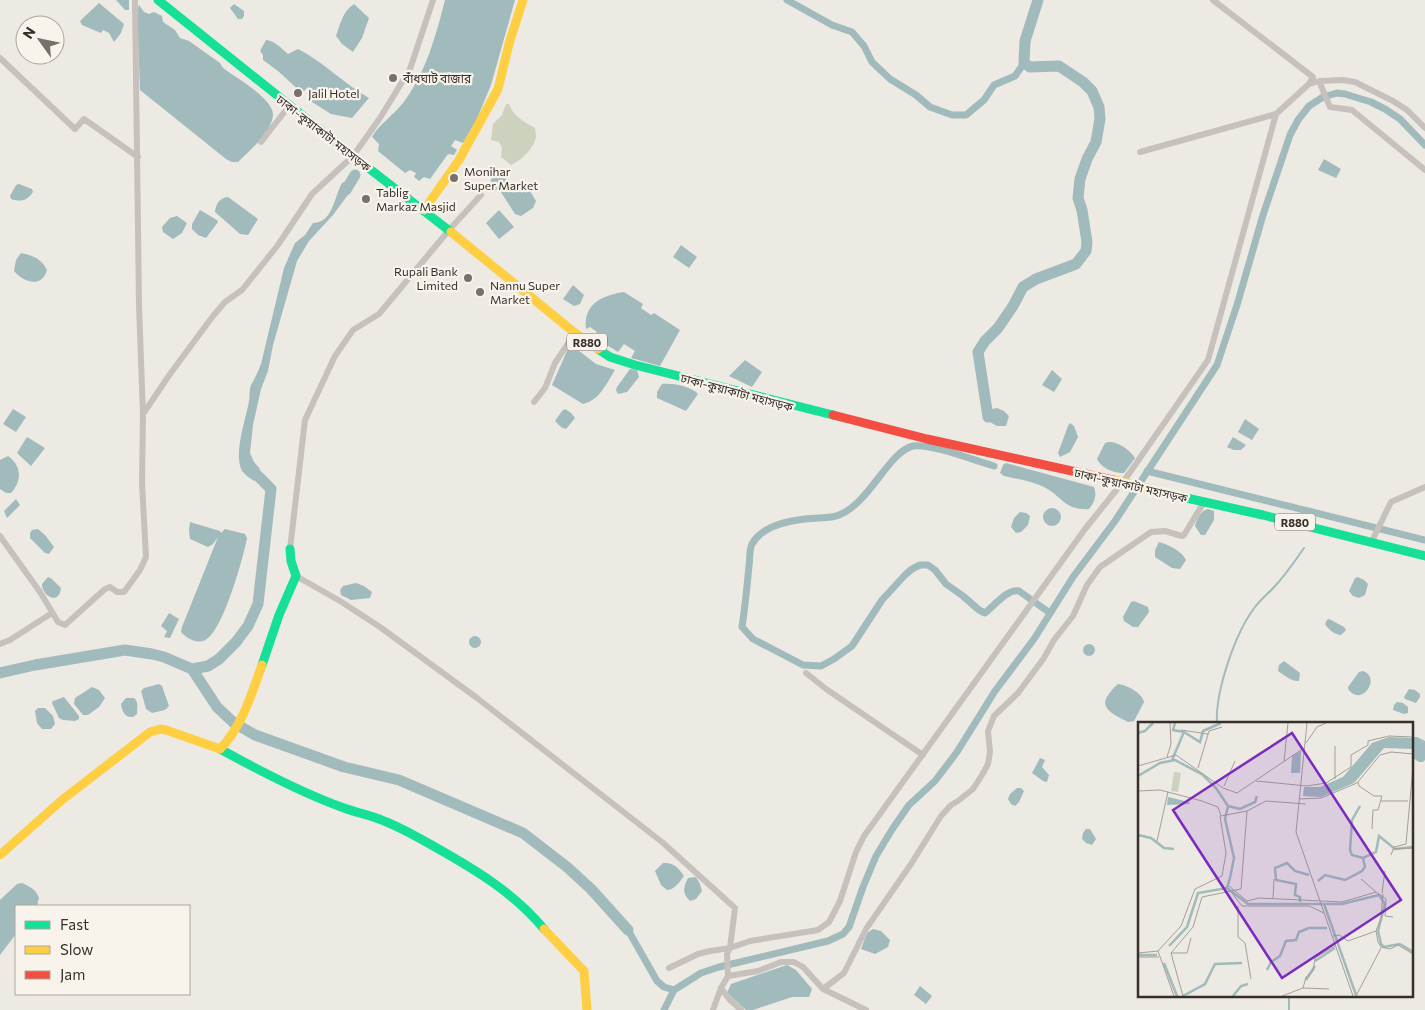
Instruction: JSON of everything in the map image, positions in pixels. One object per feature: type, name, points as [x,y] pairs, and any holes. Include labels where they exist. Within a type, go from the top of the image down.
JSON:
[{"type":"main road","name":"ঢাকা-কুয়াকাটা মহাসড়ক","points":[[158,0],[352,156],[424,210],[575,333],[610,357],[635,365],[917,436],[1372,541],[1425,556]]},
{"type":"main road","points":[[424,210],[459,160],[498,89],[509,44],[523,0]]},
{"type":"main road","points":[[220,749],[226,745],[245,710],[296,576],[291,561],[290,548]]},
{"type":"main road","points":[[0,855],[62,800],[150,732],[160,729],[166,730],[220,749],[344,808],[383,820],[459,860],[509,893],[584,971],[587,1010]]},
{"type":"street","points":[[0,536],[40,592],[58,622],[65,625],[105,589],[110,587],[117,592],[124,592],[146,557],[142,483],[143,414],[135,0]]},
{"type":"street","points":[[143,414],[194,341],[225,302],[242,290],[278,245],[312,194],[352,156],[380,118],[410,69],[432,0]]},
{"type":"street","points":[[1140,152],[1276,114],[1309,84],[1313,77],[1213,0]]},
{"type":"street","points":[[0,58],[75,129],[84,119],[138,157]]},
{"type":"street","points":[[1309,84],[1319,81],[1343,80],[1355,82],[1407,110],[1425,128]]},
{"type":"street","points":[[1319,81],[1330,107],[1352,110],[1425,170]]},
{"type":"street","points":[[261,142],[289,106]]},
{"type":"street","points":[[669,968],[698,954],[729,951],[750,941],[818,930],[829,922],[840,901],[856,852],[864,836],[1085,529],[1126,478],[1208,360],[1276,114]]},
{"type":"street","points":[[290,548],[305,420],[336,356],[353,330],[379,314],[480,195]]},
{"type":"street","points":[[534,402],[545,388],[555,363],[575,333]]},
{"type":"street","points":[[1372,541],[1391,502],[1425,487]]},
{"type":"street","points":[[823,989],[844,973],[866,929],[946,810],[973,789],[988,764],[990,752],[988,731],[994,716],[1018,694],[1044,658],[1054,640],[1073,616],[1087,585],[1100,567],[1151,532],[1164,532],[1182,536],[1204,502]]},
{"type":"street","points":[[296,576],[340,601],[413,650],[477,698],[662,842],[736,908],[729,951],[728,976],[713,1010]]},
{"type":"street","points":[[0,644],[10,640],[52,613]]},
{"type":"street","points":[[806,673],[826,689],[923,755]]},
{"type":"street","points":[[728,976],[758,971],[781,962],[794,962],[803,967],[823,989],[866,1010]]},
{"type":"street","points":[[722,988],[729,999],[741,1010]]},
{"type":"green space","points":[[506,104],[509,104],[519,118],[535,128],[536,136],[533,145],[526,154],[511,165],[501,157],[502,147],[499,142],[491,140],[493,124],[502,115]]},
{"type":"water","points":[[116,0],[129,0],[129,10],[125,10]]},
{"type":"water","points":[[445,0],[515,0],[491,85],[476,121],[463,143],[455,140],[451,146],[457,150],[454,155],[448,154],[430,179],[424,177],[419,181],[414,177],[416,173],[410,170],[405,173],[378,151],[379,144],[372,137],[403,103],[418,79],[434,40]]},
{"type":"water","points":[[99,3],[124,24],[121,33],[114,42],[109,33],[103,30],[101,33],[82,25],[80,21]]},
{"type":"water","points":[[234,4],[244,11],[242,19],[238,19],[230,8]]},
{"type":"water","points":[[354,4],[369,18],[362,38],[353,52],[342,44],[336,36],[345,14]]},
{"type":"water","points":[[139,5],[144,12],[149,14],[154,12],[162,16],[163,22],[175,30],[180,38],[189,41],[220,63],[223,68],[261,95],[272,109],[273,115],[269,128],[238,162],[226,159],[140,90],[137,12]]},
{"type":"water","points":[[266,40],[275,43],[288,54],[298,49],[307,54],[369,98],[352,118],[331,114],[309,100],[315,92],[308,87],[302,93],[263,60],[263,55],[260,51]]},
{"type":"water","points":[[1324,159],[1341,169],[1336,178],[1318,170]]},
{"type":"water","points":[[495,174],[530,191],[536,201],[533,208],[521,216],[515,214],[499,189],[494,191],[493,189],[491,180]]},
{"type":"water","points":[[353,177],[355,179],[347,196],[333,215],[309,241],[297,261],[273,345],[268,371],[261,389],[253,425],[250,453],[260,469],[254,481],[242,471],[239,446],[249,401],[250,387],[261,364],[284,268],[295,243],[305,235],[313,223],[325,219],[332,208],[342,183]]},
{"type":"water","points":[[19,184],[32,189],[33,192],[24,200],[11,199],[10,196],[16,185]]},
{"type":"water","points":[[228,197],[258,219],[248,235],[240,234],[215,212],[218,202]]},
{"type":"water","points":[[200,210],[218,222],[206,238],[198,235],[192,229],[192,224]]},
{"type":"water","points":[[499,210],[514,227],[499,239],[486,223]]},
{"type":"water","points":[[177,216],[187,223],[182,233],[173,239],[163,232],[162,227],[170,218]]},
{"type":"water","points":[[681,245],[697,257],[689,268],[673,257]]},
{"type":"water","points":[[21,253],[36,258],[42,263],[47,270],[45,276],[32,282],[18,275],[14,271],[16,260]]},
{"type":"water","points":[[573,285],[584,295],[580,304],[574,306],[563,299]]},
{"type":"water","points":[[624,292],[643,304],[641,308],[651,315],[654,313],[680,330],[660,366],[631,358],[635,351],[624,344],[618,352],[594,337],[597,332],[590,327],[586,329],[588,313],[596,302],[602,298]]},
{"type":"water","points":[[570,344],[596,364],[615,370],[598,395],[583,404],[552,385]]},
{"type":"water","points":[[745,360],[762,372],[752,387],[729,376]]},
{"type":"water","points":[[630,369],[637,370],[639,377],[627,392],[618,394],[617,387]]},
{"type":"water","points":[[1052,370],[1062,379],[1054,392],[1042,385]]},
{"type":"water","points":[[662,384],[681,386],[691,389],[698,394],[686,411],[657,398],[657,392]]},
{"type":"water","points":[[997,408],[1009,416],[1006,426],[997,426],[988,421],[992,409]]},
{"type":"water","points":[[13,409],[26,417],[16,432],[3,424]]},
{"type":"water","points":[[565,409],[575,418],[566,429],[555,421]]},
{"type":"water","points":[[1245,419],[1259,429],[1252,440],[1238,432]]},
{"type":"water","points":[[1070,423],[1074,426],[1078,437],[1070,452],[1060,457],[1058,453]]},
{"type":"water","points":[[27,437],[45,448],[31,466],[17,453]]},
{"type":"water","points":[[1233,437],[1246,445],[1241,450],[1227,447]]},
{"type":"water","points":[[1105,443],[1117,443],[1124,447],[1135,458],[1124,473],[1109,470],[1097,459]]},
{"type":"water","points":[[8,456],[16,464],[19,474],[17,484],[11,493],[6,493],[0,489],[0,460]]},
{"type":"water","points":[[1006,463],[1094,487],[1094,501],[1089,509],[1074,508],[1044,487],[1004,476],[1000,473],[1003,465]]},
{"type":"water","points":[[16,499],[20,505],[7,518],[4,511]]},
{"type":"water","points":[[1052,508],[1058,511],[1061,517],[1058,523],[1052,526],[1046,523],[1043,517],[1046,511]]},
{"type":"water","points":[[1208,509],[1214,511],[1214,520],[1205,535],[1201,535],[1195,526],[1201,513]]},
{"type":"water","points":[[1020,512],[1030,516],[1028,525],[1021,532],[1016,533],[1011,527],[1014,518]]},
{"type":"water","points":[[190,522],[220,531],[221,533],[225,529],[245,534],[247,538],[226,607],[214,631],[208,638],[201,641],[190,639],[181,632],[218,537],[208,547],[190,539]]},
{"type":"water","points":[[38,529],[54,547],[49,554],[45,553],[30,538],[32,530]]},
{"type":"water","points":[[1159,542],[1182,554],[1186,560],[1180,569],[1172,568],[1155,557],[1155,550]]},
{"type":"water","points":[[48,577],[61,588],[57,597],[54,598],[47,595],[43,588],[42,584]]},
{"type":"water","points":[[1358,577],[1368,584],[1365,595],[1359,598],[1353,596],[1349,591],[1355,578]]},
{"type":"water","points":[[356,583],[372,592],[370,598],[351,600],[341,595],[340,590],[343,586]]},
{"type":"water","points":[[1134,601],[1148,607],[1149,612],[1138,627],[1133,627],[1124,621],[1123,617],[1131,602]]},
{"type":"water","points":[[169,613],[179,619],[170,638],[164,637],[167,631],[161,626]]},
{"type":"water","points":[[1329,619],[1346,630],[1341,635],[1336,634],[1325,624]]},
{"type":"water","points":[[473,636],[477,636],[481,642],[477,648],[473,648],[469,644],[469,640]]},
{"type":"water","points":[[1091,644],[1094,645],[1094,655],[1087,656],[1084,655],[1083,648],[1084,645]]},
{"type":"water","points":[[1284,661],[1300,673],[1299,681],[1291,679],[1278,671],[1279,665]]},
{"type":"water","points":[[1363,671],[1370,679],[1368,690],[1363,694],[1353,694],[1348,687],[1359,672]]},
{"type":"water","points":[[159,684],[162,686],[169,706],[165,710],[152,713],[146,709],[141,691],[144,688]]},
{"type":"water","points":[[1118,684],[1134,690],[1143,699],[1144,702],[1134,721],[1128,722],[1120,718],[1106,706],[1107,697]]},
{"type":"water","points":[[92,687],[99,690],[105,698],[99,707],[88,715],[83,715],[74,704],[75,698]]},
{"type":"water","points":[[1409,689],[1415,690],[1420,694],[1416,703],[1404,697]]},
{"type":"water","points":[[64,697],[79,716],[79,719],[75,721],[59,718],[52,703]]},
{"type":"water","points":[[126,698],[134,698],[137,701],[137,714],[133,717],[124,714],[122,709],[121,704]]},
{"type":"water","points":[[1397,702],[1403,703],[1408,707],[1408,713],[1404,714],[1393,710]]},
{"type":"water","points":[[38,708],[45,708],[53,716],[55,724],[51,729],[42,729],[37,723],[35,711]]},
{"type":"water","points":[[1414,737],[1417,737],[1425,741],[1425,760],[1423,762],[1412,758],[1412,740]]},
{"type":"water","points":[[1040,758],[1045,760],[1042,767],[1049,775],[1047,782],[1032,773]]},
{"type":"water","points":[[1017,788],[1021,788],[1024,791],[1015,806],[1008,799],[1010,794]]},
{"type":"water","points":[[1086,829],[1090,829],[1096,839],[1092,845],[1082,839]]},
{"type":"water","points":[[663,863],[670,863],[675,866],[684,876],[675,887],[667,890],[661,885],[655,871]]},
{"type":"water","points":[[696,877],[702,891],[696,899],[690,901],[684,888],[688,878]]},
{"type":"water","points":[[22,883],[31,887],[39,898],[37,905],[15,905],[15,935],[0,955],[0,900],[17,884]]},
{"type":"water","points":[[873,929],[881,931],[890,940],[888,947],[875,954],[861,949],[867,933]]},
{"type":"water","points":[[787,965],[796,970],[812,989],[809,997],[792,997],[753,1010],[746,1010],[727,993],[731,984]]},
{"type":"water","points":[[920,986],[932,996],[926,1004],[914,995]]},
{"type":"waterway","points":[[787,0],[832,25],[852,32],[864,46],[872,62],[890,79],[916,95],[930,107],[952,115],[966,115],[984,100],[994,85],[1015,76],[1024,63]]},
{"type":"waterway","points":[[988,417],[978,352],[985,341],[998,328],[1023,287],[1036,279],[1076,264],[1086,251],[1087,242],[1082,210],[1078,198],[1080,179],[1087,159],[1096,142],[1100,119],[1099,107],[1092,91],[1083,82],[1059,66],[1030,67],[1024,63],[1025,41],[1038,0]]},
{"type":"waterway","points":[[628,930],[657,981],[664,987],[674,990],[701,973],[719,967],[828,941],[843,934],[849,927],[876,856],[893,828],[909,805],[935,781],[957,752],[995,691],[1034,639],[1073,577],[1115,521],[1217,365],[1237,305],[1263,215],[1290,135],[1298,120],[1309,106],[1323,97],[1337,93],[1345,94],[1371,102],[1385,109],[1400,119],[1425,145]]},
{"type":"waterway","points":[[346,190],[355,175]]},
{"type":"waterway","points":[[994,466],[930,447],[913,446],[904,450],[895,458],[860,500],[850,509],[835,516],[798,520],[768,529],[756,538],[750,549],[742,627],[753,639],[803,665],[821,666],[852,646],[882,600],[905,575],[920,565],[928,565],[935,570],[946,584],[985,613],[1001,598],[1015,591],[1019,591],[1050,613]]},
{"type":"waterway","points":[[192,669],[208,666],[219,659],[236,642],[248,626],[258,604],[271,489],[247,465]]},
{"type":"waterway","points":[[1147,471],[1425,540]]},
{"type":"waterway","points":[[1217,722],[1219,696],[1223,680],[1240,632],[1255,607],[1280,581],[1304,548]]},
{"type":"waterway","points":[[0,673],[35,665],[125,650],[164,657],[192,669],[217,707],[234,723],[255,735],[344,767],[399,780],[523,833],[567,867],[591,889],[628,930]]},
{"type":"waterway","points":[[664,1010],[674,990]]},
{"type":"waterway","points":[[1289,998],[1289,1010]]},
{"type":"traffic: fast","points":[[158,0],[451,232]]},
{"type":"traffic: fast","points":[[598,349],[610,357],[635,365],[833,415]]},
{"type":"traffic: fast","points":[[1164,493],[1263,515],[1425,556]]},
{"type":"traffic: fast","points":[[262,665],[279,615],[296,576],[291,561],[290,549]]},
{"type":"traffic: fast","points":[[220,749],[297,789],[344,808],[379,819],[423,840],[494,883],[520,904],[544,929]]},
{"type":"traffic: slow","points":[[424,210],[459,160],[498,89],[509,44],[523,0]]},
{"type":"traffic: slow","points":[[451,232],[575,333],[598,349]]},
{"type":"traffic: slow","points":[[1117,481],[1164,493]]},
{"type":"traffic: slow","points":[[0,855],[62,800],[150,732],[161,729],[166,730],[220,749],[240,720],[262,665]]},
{"type":"traffic: slow","points":[[544,929],[584,971],[587,1010]]},
{"type":"traffic: jam","points":[[833,415],[927,439],[1117,481]]},
{"type":"place","name":"বাঁধঘাট বাজার","points":[[393,78]]},
{"type":"place","name":"Jalil Hotel","points":[[298,93]]},
{"type":"place","name":"Monihar Super Market","points":[[454,178]]},
{"type":"place","name":"Tablig Markaz Masjid","points":[[366,199]]},
{"type":"place","name":"Rupali Bank Limited","points":[[468,278]]},
{"type":"place","name":"Nannu Super Market","points":[[480,292]]}]
